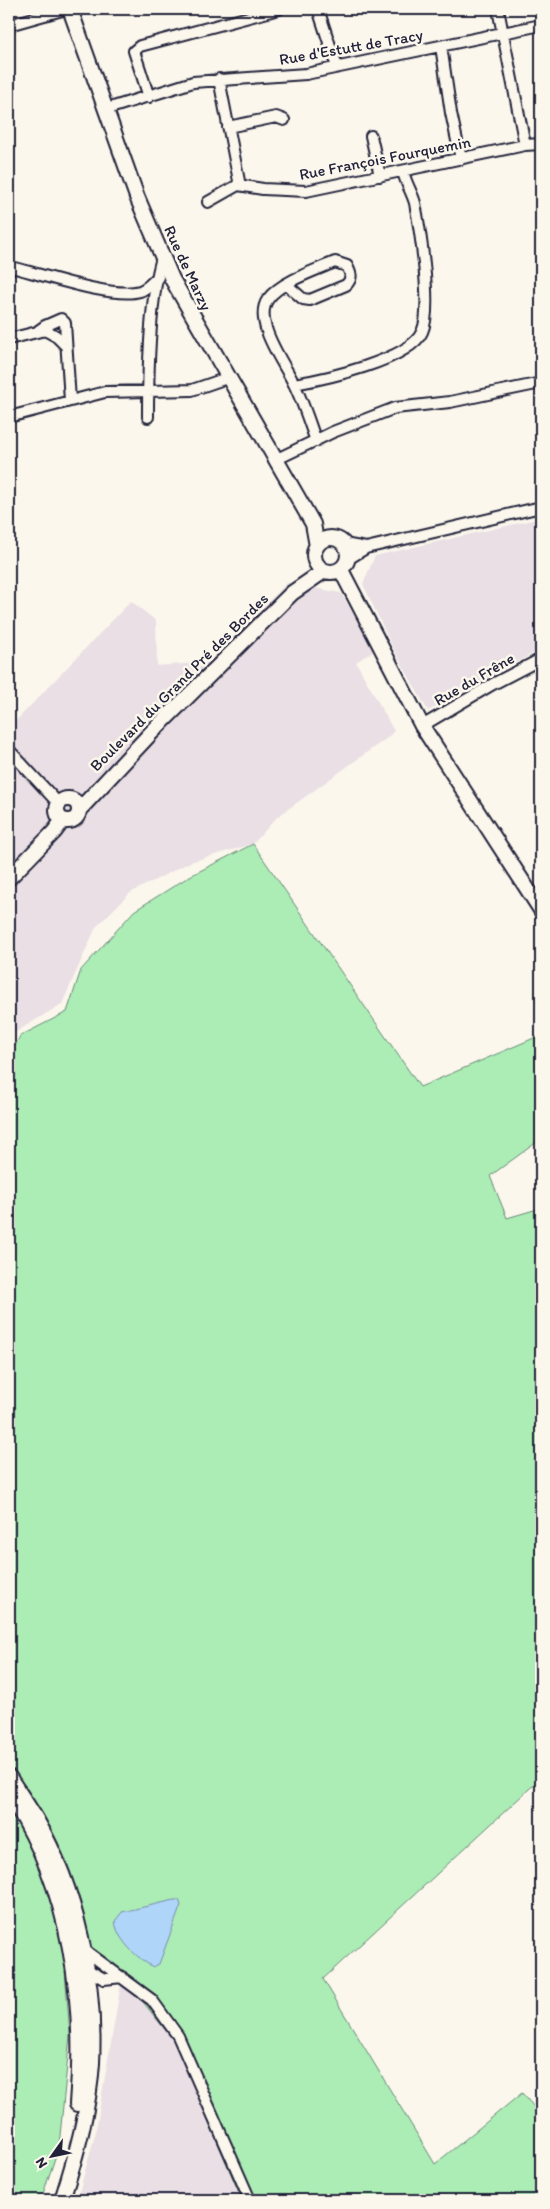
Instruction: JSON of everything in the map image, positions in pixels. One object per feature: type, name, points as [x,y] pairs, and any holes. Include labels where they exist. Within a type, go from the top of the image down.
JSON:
[{"type":"main road","name":"Rue de Marzy","points":[[70,9],[137,197],[162,258],[192,318],[312,524],[317,546]]},
{"type":"main road","name":"Rue de Marzy","points":[[312,524],[329,538]]},
{"type":"main road","points":[[345,564],[336,572],[320,566],[317,546],[329,538],[335,538],[344,544],[345,564],[422,726],[541,910]]},
{"type":"main road","name":"Boulevard du Grand Pré des Bordes","points":[[63,820],[73,820],[78,816],[70,805],[91,795],[320,566]]},
{"type":"main road","points":[[9,878],[54,832],[63,820],[58,815],[70,805]]},
{"type":"main road","points":[[9,1777],[36,1818],[54,1856],[68,1895],[83,1949],[90,1996],[92,2064],[81,2133],[62,2200]]},
{"type":"main road","points":[[9,1793],[29,1830],[54,1888],[76,1985],[80,2040],[77,2105],[56,2200]]},
{"type":"street","points":[[9,25],[66,9]]},
{"type":"street","points":[[149,97],[134,51],[140,46],[278,9]]},
{"type":"street","points":[[318,9],[337,67]]},
{"type":"street","points":[[498,9],[525,145]]},
{"type":"street","name":"Rue d'Estutt de Tracy","points":[[107,109],[193,82],[306,74],[541,25]]},
{"type":"street","points":[[441,46],[451,113],[461,158]]},
{"type":"street","points":[[208,202],[238,185],[239,181],[219,79]]},
{"type":"street","points":[[228,127],[276,117],[284,120]]},
{"type":"street","points":[[371,136],[380,176]]},
{"type":"street","name":"Rue François Fourquemin","points":[[238,185],[263,189],[306,191],[525,145],[541,144]]},
{"type":"street","points":[[294,384],[327,378],[370,365],[410,348],[422,333],[427,308],[418,226],[414,202],[404,171]]},
{"type":"street","points":[[148,417],[155,294],[162,258]]},
{"type":"street","points":[[287,285],[304,299],[310,300],[346,285],[351,281],[351,275],[347,266],[335,262],[300,277],[287,285],[269,298],[264,312],[271,341],[294,384],[316,441]]},
{"type":"street","points":[[15,268],[98,288],[130,293],[144,289],[158,277]]},
{"type":"street","points":[[144,289],[155,294]]},
{"type":"street","points":[[38,331],[61,319],[66,323],[70,400]]},
{"type":"street","points":[[9,339],[45,330],[56,336],[66,346]]},
{"type":"street","points":[[9,417],[105,392],[192,390],[227,378]]},
{"type":"street","points":[[275,460],[333,432],[395,408],[450,402],[541,383]]},
{"type":"street","points":[[344,544],[366,548],[541,507]]},
{"type":"street","points":[[345,564],[366,548]]},
{"type":"street","name":"Rue du Frêne","points":[[422,726],[493,684],[541,659]]},
{"type":"street","points":[[9,750],[70,805]]},
{"type":"street","points":[[54,1888],[70,1924],[79,1964],[86,1970],[104,1979],[122,1977]]},
{"type":"street","points":[[83,1949],[152,2000],[178,2036],[250,2200]]},
{"type":"street","points":[[76,1985],[86,1970],[99,1960]]},
{"type":"street","points":[[90,1996],[104,1979]]},
{"type":"shaded area","points":[[541,518],[541,649],[428,711],[392,646],[363,584],[375,556]]},
{"type":"shaded area","points":[[287,583],[341,593],[375,650],[356,662],[394,731],[277,817],[253,844],[190,862],[130,893],[96,927],[62,1004],[9,1036],[9,728],[131,601],[156,621],[157,666],[209,662]]},
{"type":"shaded area","points":[[121,1984],[143,2002],[175,2042],[242,2200],[77,2200],[95,2135]]},
{"type":"green space","points":[[253,844],[420,1087],[541,1035],[541,1139],[490,1176],[507,1218],[541,1208],[541,1778],[323,1979],[435,2164],[522,2093],[541,2115],[541,2200],[242,2200],[175,2042],[143,2002],[121,1984],[65,1971],[70,2035],[59,2146],[41,2200],[9,2200],[9,1059],[20,1036],[67,1012],[81,970],[134,911],[190,876]]},
{"type":"water","points":[[179,1900],[181,1905],[159,1964],[153,1967],[141,1959],[124,1942],[115,1921],[122,1912]]}]
